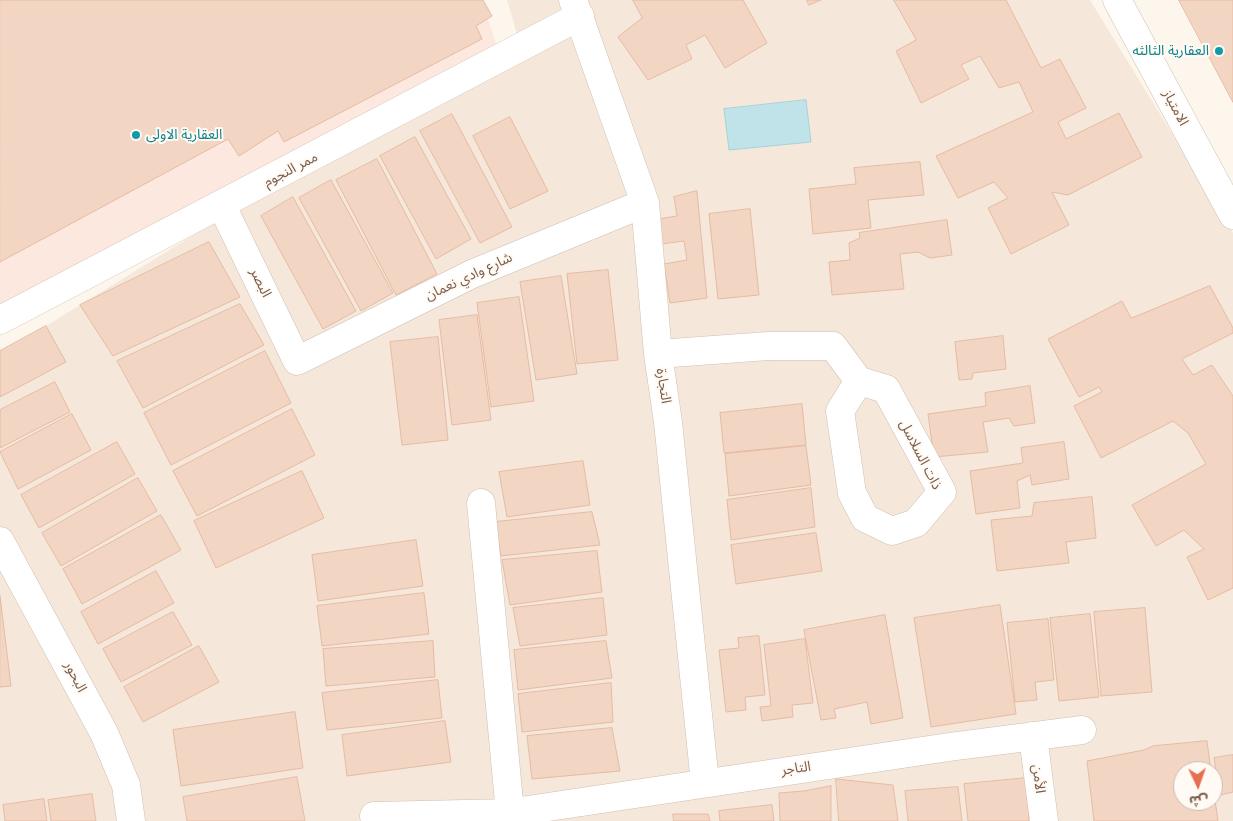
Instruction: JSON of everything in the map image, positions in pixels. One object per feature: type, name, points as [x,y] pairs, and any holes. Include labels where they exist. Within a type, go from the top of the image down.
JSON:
[{"type":"street","name":"الامتياز","points":[[1117,0],[1233,215]]},
{"type":"street","name":"التجارة","points":[[577,8],[645,203],[658,354],[668,422],[706,783]]},
{"type":"street","name":"ممر النجوم","points":[[0,320],[222,206],[577,8]]},
{"type":"street","name":"شارع وادي نعمان","points":[[297,361],[472,274],[645,203]]},
{"type":"street","name":"البصر","points":[[222,206],[297,361]]},
{"type":"street","points":[[658,354],[768,346],[833,346],[859,381]]},
{"type":"street","name":"ذات السلاسل","points":[[859,381],[886,389],[942,492],[916,523],[892,531],[865,518],[852,494],[840,411],[859,381]]},
{"type":"street","points":[[481,503],[504,817]]},
{"type":"street","name":"البحور","points":[[0,541],[104,732],[126,785],[131,821]]},
{"type":"street","name":"التاجر","points":[[375,821],[374,816],[504,817],[706,783],[1082,730]]},
{"type":"street","name":"الأمن","points":[[1033,736],[1044,821]]},
{"type":"shaded area","name":"العقارية الاولى","points":[[0,0],[482,0],[497,47],[0,306]]},
{"type":"shaded area","points":[[507,0],[1090,0],[1233,233],[1233,821],[0,821],[0,351],[46,326],[265,191],[521,48]]},
{"type":"water","points":[[806,100],[811,142],[729,150],[724,109]]},
{"type":"building","name":"العقارية الاولى","points":[[0,0],[483,0],[492,16],[476,26],[482,39],[284,142],[278,131],[239,156],[228,139],[0,262]]},
{"type":"building","points":[[633,0],[743,0],[767,43],[725,68],[705,35],[686,45],[692,59],[648,80],[618,37],[642,18]]},
{"type":"building","points":[[807,0],[821,0],[809,5]]},
{"type":"building","points":[[894,0],[1006,0],[1041,68],[1060,59],[1086,108],[1058,122],[1066,139],[1119,113],[1142,157],[1068,195],[1052,192],[1069,225],[1011,254],[988,208],[1008,198],[994,182],[958,198],[936,156],[1033,112],[1019,82],[999,88],[980,56],[961,65],[969,79],[921,103],[896,51],[916,40]]},
{"type":"building","name":"العقارية الثالثه","points":[[1179,0],[1233,0],[1233,102]]},
{"type":"building","points":[[452,114],[512,227],[480,243],[420,131]]},
{"type":"building","points":[[510,117],[548,191],[510,209],[473,136]]},
{"type":"building","points":[[415,137],[471,239],[436,259],[380,156]]},
{"type":"building","points":[[377,159],[437,274],[396,295],[336,180]]},
{"type":"building","points":[[920,162],[924,195],[868,200],[871,228],[813,234],[809,189],[856,184],[854,168]]},
{"type":"building","points":[[331,180],[393,293],[361,311],[299,198]]},
{"type":"building","points":[[697,191],[707,298],[670,303],[664,264],[687,260],[684,241],[661,244],[658,219],[677,216],[674,197]]},
{"type":"building","points":[[293,197],[356,311],[323,329],[261,216]]},
{"type":"building","points":[[750,209],[759,295],[718,299],[709,214]]},
{"type":"building","points":[[947,220],[952,255],[930,258],[918,252],[900,254],[904,289],[832,295],[829,262],[850,260],[849,243],[860,238],[859,233]]},
{"type":"building","points":[[209,242],[240,297],[113,356],[80,305]]},
{"type":"building","points":[[608,270],[618,360],[577,364],[567,274]]},
{"type":"building","points":[[561,276],[577,374],[536,380],[520,282]]},
{"type":"building","points":[[1210,286],[1233,328],[1233,333],[1182,359],[1193,375],[1212,365],[1233,396],[1233,588],[1208,600],[1187,557],[1204,549],[1184,530],[1156,546],[1132,505],[1206,464],[1188,433],[1173,421],[1101,458],[1074,406],[1102,392],[1099,387],[1079,397],[1048,339],[1122,301],[1131,318]]},
{"type":"building","points":[[519,297],[534,401],[491,407],[477,303]]},
{"type":"building","points":[[240,304],[264,345],[143,408],[117,361]]},
{"type":"building","points":[[477,315],[491,420],[452,425],[439,320]]},
{"type":"building","points":[[46,326],[66,362],[0,397],[0,351]]},
{"type":"building","points":[[1003,336],[1006,369],[973,373],[972,379],[959,380],[955,342]]},
{"type":"building","points":[[438,337],[448,440],[402,445],[390,342]]},
{"type":"building","points":[[265,351],[291,403],[171,465],[144,413]]},
{"type":"building","points":[[55,382],[70,412],[0,448],[0,410]]},
{"type":"building","points":[[1030,386],[1035,423],[1014,426],[1009,418],[983,422],[988,452],[934,457],[928,414],[986,406],[985,393]]},
{"type":"building","points":[[802,404],[806,445],[724,453],[720,413]]},
{"type":"building","points":[[292,409],[315,455],[197,516],[173,471]]},
{"type":"building","points":[[72,414],[91,450],[18,489],[0,452]]},
{"type":"building","points":[[117,442],[135,474],[39,528],[21,495]]},
{"type":"building","points":[[1064,442],[1069,479],[1032,485],[1030,475],[1017,481],[1020,508],[976,514],[970,471],[1023,463],[1021,448]]},
{"type":"building","points":[[806,446],[811,485],[729,496],[725,454]]},
{"type":"building","points":[[583,461],[590,505],[507,517],[499,472]]},
{"type":"building","points":[[302,471],[324,518],[216,568],[194,521]]},
{"type":"building","points":[[138,478],[157,511],[61,566],[42,533]]},
{"type":"building","points":[[811,488],[815,527],[731,540],[727,500]]},
{"type":"building","points":[[1092,497],[1096,538],[1066,542],[1069,563],[997,571],[991,520],[1032,516],[1034,503]]},
{"type":"building","points":[[592,512],[600,545],[501,556],[495,522]]},
{"type":"building","points":[[161,515],[181,550],[82,604],[63,569]]},
{"type":"building","points":[[816,533],[822,571],[736,584],[731,545]]},
{"type":"building","points":[[416,540],[423,586],[318,601],[312,555]]},
{"type":"building","points":[[597,551],[602,592],[510,605],[502,560]]},
{"type":"building","points":[[156,571],[174,603],[98,644],[81,612]]},
{"type":"building","points":[[424,593],[429,634],[322,646],[317,606]]},
{"type":"building","points":[[0,596],[11,686],[0,687]]},
{"type":"building","points":[[603,598],[607,635],[520,646],[513,608]]},
{"type":"building","points":[[1000,605],[1016,714],[931,727],[914,618]]},
{"type":"building","points":[[1145,608],[1152,692],[1101,696],[1094,612]]},
{"type":"building","points":[[173,612],[192,645],[121,682],[103,649]]},
{"type":"building","points":[[1090,614],[1099,697],[1059,701],[1050,618]]},
{"type":"building","points":[[885,615],[903,718],[871,724],[867,702],[834,709],[836,718],[821,720],[804,630]]},
{"type":"building","points":[[1048,619],[1054,680],[1035,682],[1037,700],[1015,702],[1007,623]]},
{"type":"building","points":[[759,636],[765,695],[745,697],[746,710],[726,712],[719,650],[739,648],[738,638]]},
{"type":"building","points":[[805,639],[813,703],[792,705],[793,717],[762,721],[760,707],[771,706],[764,645]]},
{"type":"building","points":[[433,641],[435,677],[326,686],[323,649]]},
{"type":"building","points":[[606,641],[612,678],[518,690],[514,650]]},
{"type":"building","points":[[199,646],[219,682],[143,722],[124,687]]},
{"type":"building","points":[[438,680],[442,718],[327,730],[322,693]]},
{"type":"building","points":[[611,683],[613,722],[522,732],[518,694]]},
{"type":"building","points":[[295,712],[303,768],[181,786],[173,730]]},
{"type":"building","points":[[445,721],[451,762],[347,776],[342,735]]},
{"type":"building","points":[[612,728],[620,771],[532,779],[527,736]]},
{"type":"building","points":[[1207,741],[1210,761],[1173,761],[1173,811],[1217,811],[1218,821],[1094,821],[1087,761],[1144,750],[1153,746]]},
{"type":"building","points":[[1233,755],[1233,792],[1223,794],[1223,761],[1214,761],[1214,758]]},
{"type":"building","points":[[297,777],[305,821],[187,821],[183,797]]},
{"type":"building","points":[[1027,778],[1029,821],[968,821],[964,784]]},
{"type":"building","points":[[836,779],[893,785],[898,821],[839,821]]},
{"type":"building","points":[[831,786],[831,821],[780,821],[779,793]]},
{"type":"building","points":[[958,787],[962,821],[908,821],[905,791]]},
{"type":"building","points":[[92,794],[96,821],[51,821],[48,800]]},
{"type":"building","points":[[44,799],[47,821],[5,821],[3,805]]},
{"type":"building","points":[[772,805],[774,821],[720,821],[719,811]]},
{"type":"building","points":[[673,814],[708,814],[710,821],[674,821]]},
{"type":"place","name":"العقارية الثالثه","points":[[1219,51]]},
{"type":"place","name":"العقارية الاولى","points":[[136,135]]}]
